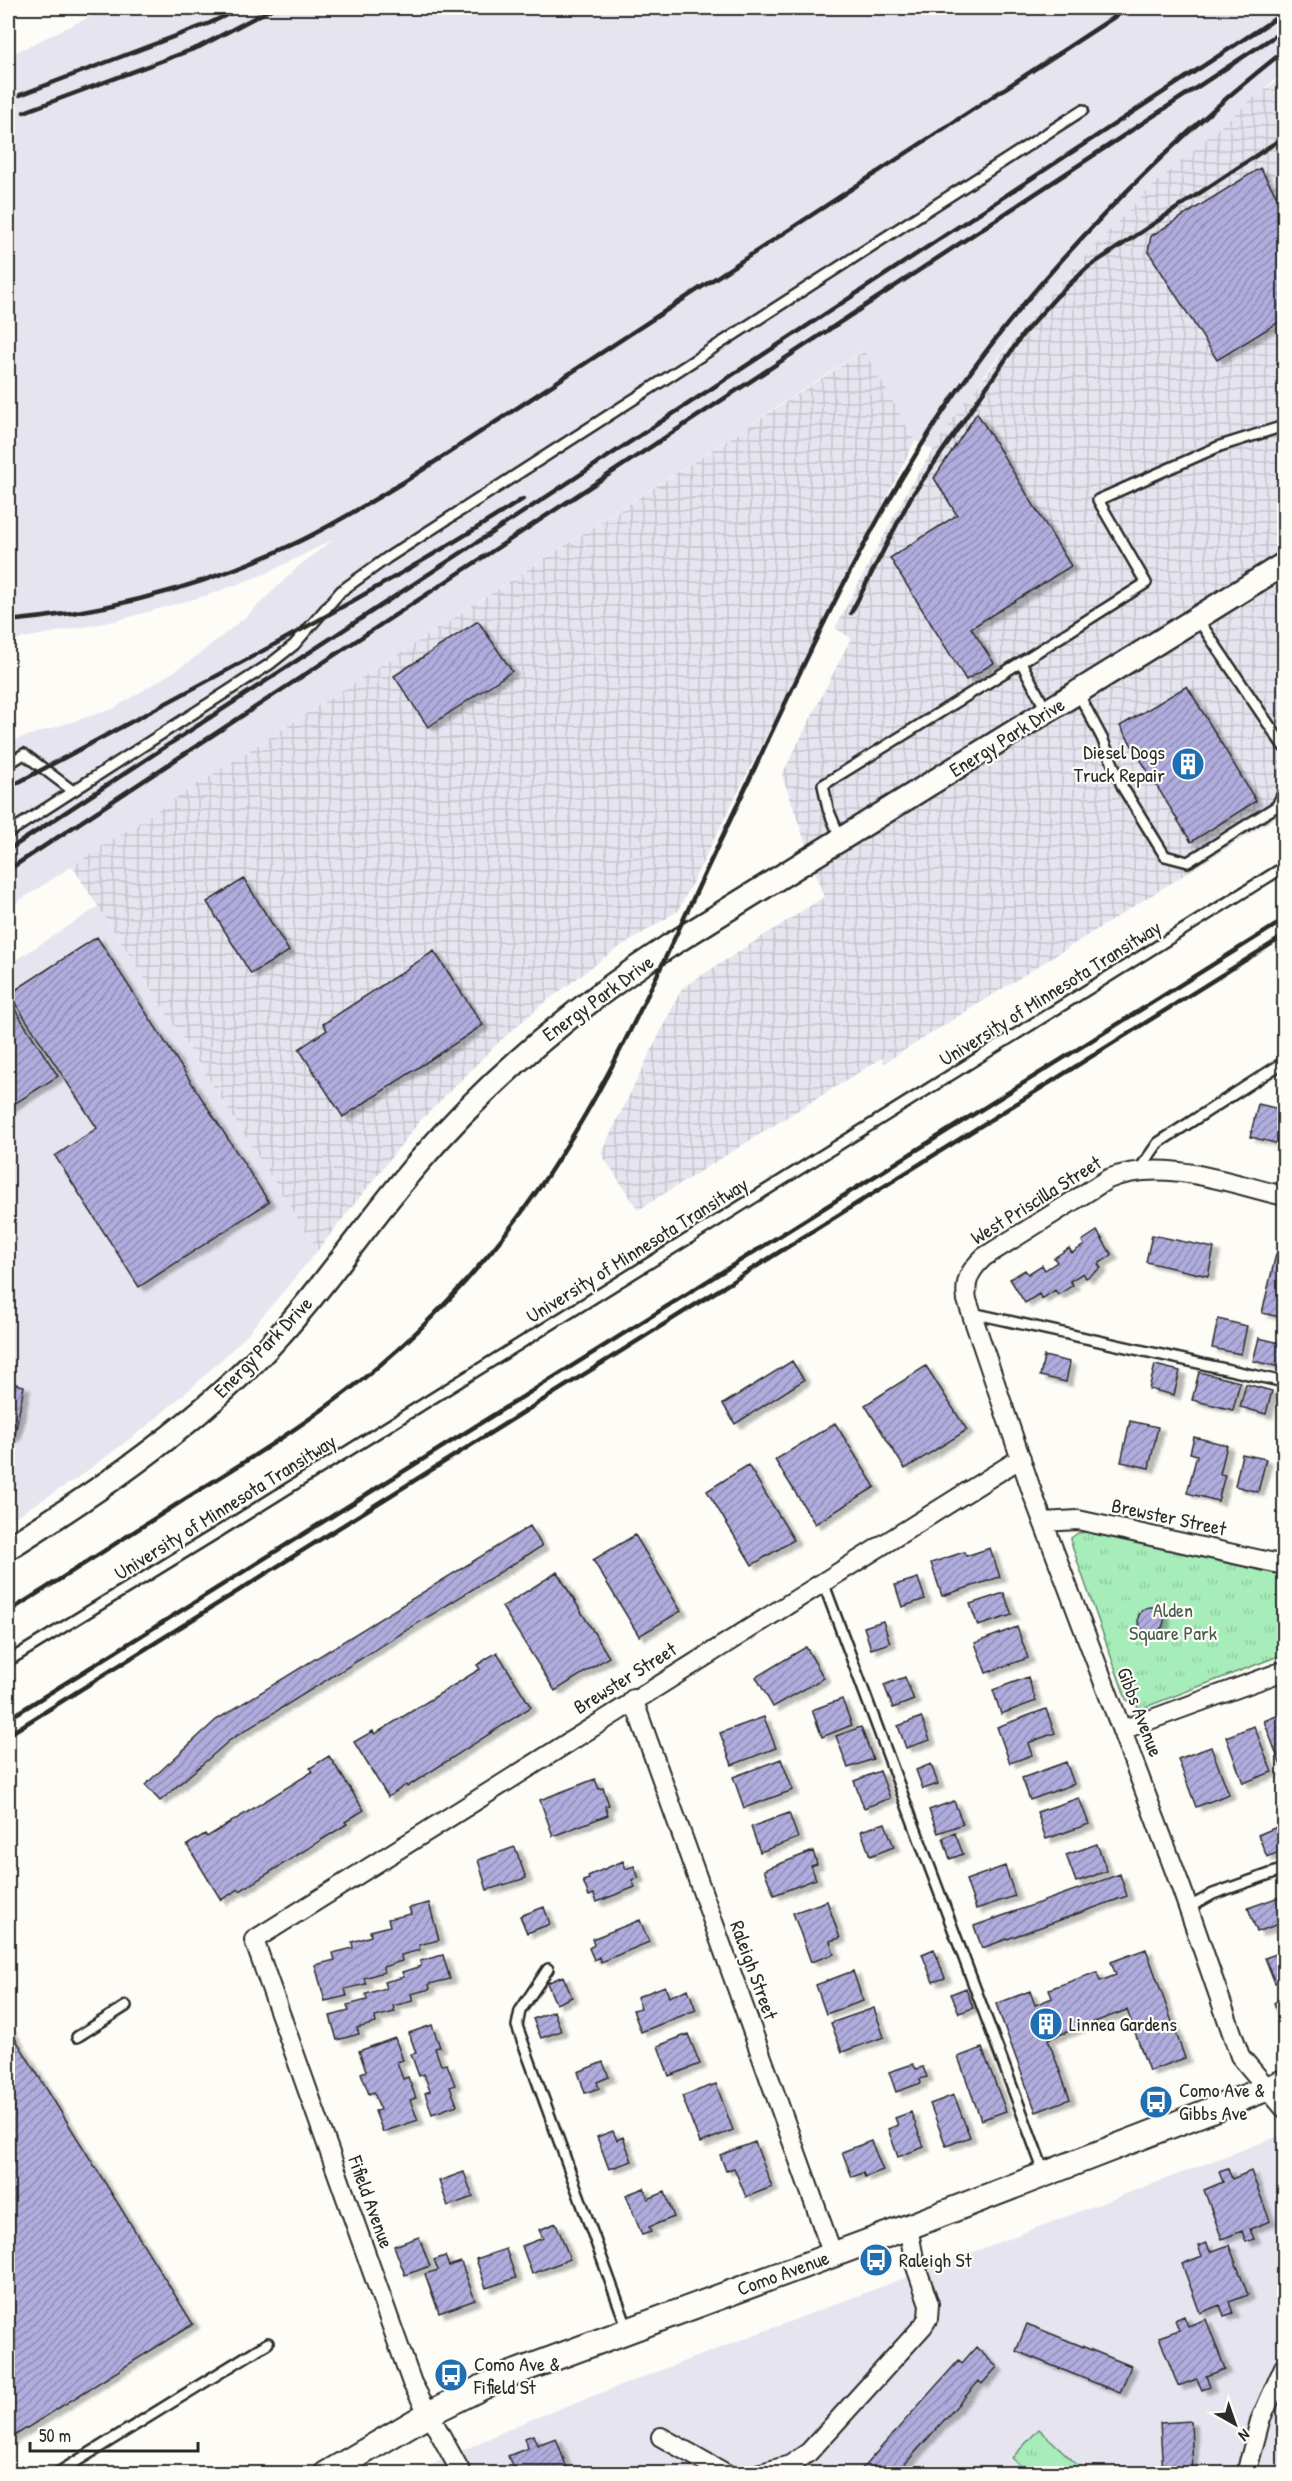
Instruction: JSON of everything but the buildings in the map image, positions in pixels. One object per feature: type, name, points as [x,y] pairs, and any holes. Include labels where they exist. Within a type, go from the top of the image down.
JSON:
[{"type":"main road","name":"Como Avenue","points":[[326,2474],[428,2414],[503,2377],[908,2227],[1276,2086]]},
{"type":"street","name":"Energy Park Drive","points":[[8,1548],[124,1473],[177,1432],[256,1360],[319,1289],[445,1132],[483,1091],[548,1033],[632,970],[1284,564]]},
{"type":"street","name":"West Priscilla Street","points":[[965,1285],[972,1268],[984,1257],[1108,1179],[1139,1170],[1171,1170],[1284,1196]]},
{"type":"street","name":"Gibbs Avenue","points":[[965,1285],[972,1313],[1043,1522],[1188,1908],[1240,2056],[1276,2086],[1284,2108]]},
{"type":"street","name":"Brewster Street","points":[[254,1940],[633,1699],[1021,1458]]},
{"type":"street","name":"Brewster Street","points":[[1043,1522],[1078,1520],[1284,1565]]},
{"type":"street","points":[[1122,1730],[1284,1671]]},
{"type":"street","name":"Raleigh Street","points":[[633,1699],[833,2255]]},
{"type":"street","name":"Fifield Avenue","points":[[254,1940],[412,2383],[462,2474]]},
{"type":"street","points":[[757,2474],[790,2464],[809,2452],[928,2318],[929,2304],[915,2264],[908,2227]]},
{"type":"street","points":[[1246,2474],[1260,2421],[1284,2367]]},
{"type":"street","points":[[661,2437],[727,2474]]},
{"type":"lane","points":[[8,832],[270,664],[294,645],[341,591],[387,558],[1083,110]]},
{"type":"lane","points":[[842,840],[828,809],[823,785],[1146,583],[1098,500],[1220,446],[1284,426]]},
{"type":"lane","points":[[1197,618],[1284,747]]},
{"type":"lane","points":[[1022,662],[1047,712]]},
{"type":"lane","points":[[1078,693],[1102,738],[1123,788],[1165,856],[1188,862],[1276,807],[1284,791]]},
{"type":"lane","points":[[8,764],[24,754],[73,791]]},
{"type":"lane","name":"University of Minnesota Transitway","points":[[8,1661],[1284,867]]},
{"type":"lane","points":[[1139,1170],[1158,1143],[1284,1062]]},
{"type":"lane","points":[[972,1313],[1284,1382]]},
{"type":"lane","points":[[822,1582],[1044,2173]]},
{"type":"lane","points":[[1188,1908],[1213,1894],[1284,1869]]},
{"type":"lane","points":[[548,1969],[520,2011],[517,2026],[628,2330]]},
{"type":"lane","points":[[77,2037],[126,2006]]},
{"type":"lane","points":[[56,2474],[268,2343]]},
{"type":"shaded area","points":[[108,8],[1284,8],[1284,72],[1147,191],[1046,298],[991,366],[933,450],[915,441],[863,351],[8,908],[8,742],[113,709],[189,662],[247,616],[300,565],[334,539],[267,573],[208,595],[115,621],[8,641],[8,56]]},
{"type":"shaded area","points":[[1284,77],[1284,812],[884,1063],[882,1058],[638,1210],[601,1153],[682,988],[824,897],[782,775],[851,638],[835,628],[909,488],[958,411],[1046,298],[1147,191],[1259,93]]},
{"type":"shaded area","points":[[864,351],[915,441],[678,911],[612,952],[540,1006],[499,1042],[420,1121],[318,1250],[72,866]]},
{"type":"shaded area","points":[[98,907],[318,1250],[244,1338],[190,1389],[147,1426],[76,1479],[8,1521],[8,965]]},
{"type":"shaded area","points":[[1284,2134],[1284,2473],[412,2474],[522,2423]]},
{"type":"green space","name":"Alden Square Park","points":[[1086,1532],[1284,1574],[1284,1654],[1143,1708],[1133,1705],[1126,1699],[1072,1546],[1071,1538],[1078,1533]]},
{"type":"green space","points":[[1039,2429],[1086,2473],[1029,2473],[1012,2458]]},
{"type":"railway","points":[[8,12],[17,8]]},
{"type":"railway","points":[[20,95],[210,23],[241,8]]},
{"type":"railway","points":[[24,112],[199,47],[273,8]]},
{"type":"railway","points":[[8,621],[83,611],[158,594],[230,571],[327,527],[407,480],[1128,8]]},
{"type":"railway","points":[[8,850],[1284,13]]},
{"type":"railway","points":[[8,870],[1284,30]]},
{"type":"railway","points":[[8,1612],[266,1448],[346,1392],[436,1313],[495,1247],[546,1178],[603,1083],[629,1034],[831,608],[890,499],[955,394],[1026,301],[1108,211],[1195,126],[1284,51]]},
{"type":"railway","points":[[851,613],[911,497],[1023,334],[1057,296],[1087,268],[1284,137]]},
{"type":"railway","points":[[8,788],[333,612],[523,499]]},
{"type":"railway","points":[[8,1719],[1284,920]]},
{"type":"railway","points":[[8,1735],[1284,936]]},
{"type":"place","name":"Diesel Dogs Truck Repair","points":[[1188,764]]},
{"type":"place","name":"Linnea Gardens","points":[[1046,2024]]},
{"type":"place","name":"Como Ave & Gibbs Ave","points":[[1156,2102]]},
{"type":"place","name":"Raleigh St","points":[[876,2260]]},
{"type":"place","name":"Como Ave & Fifield St","points":[[451,2375]]}]
